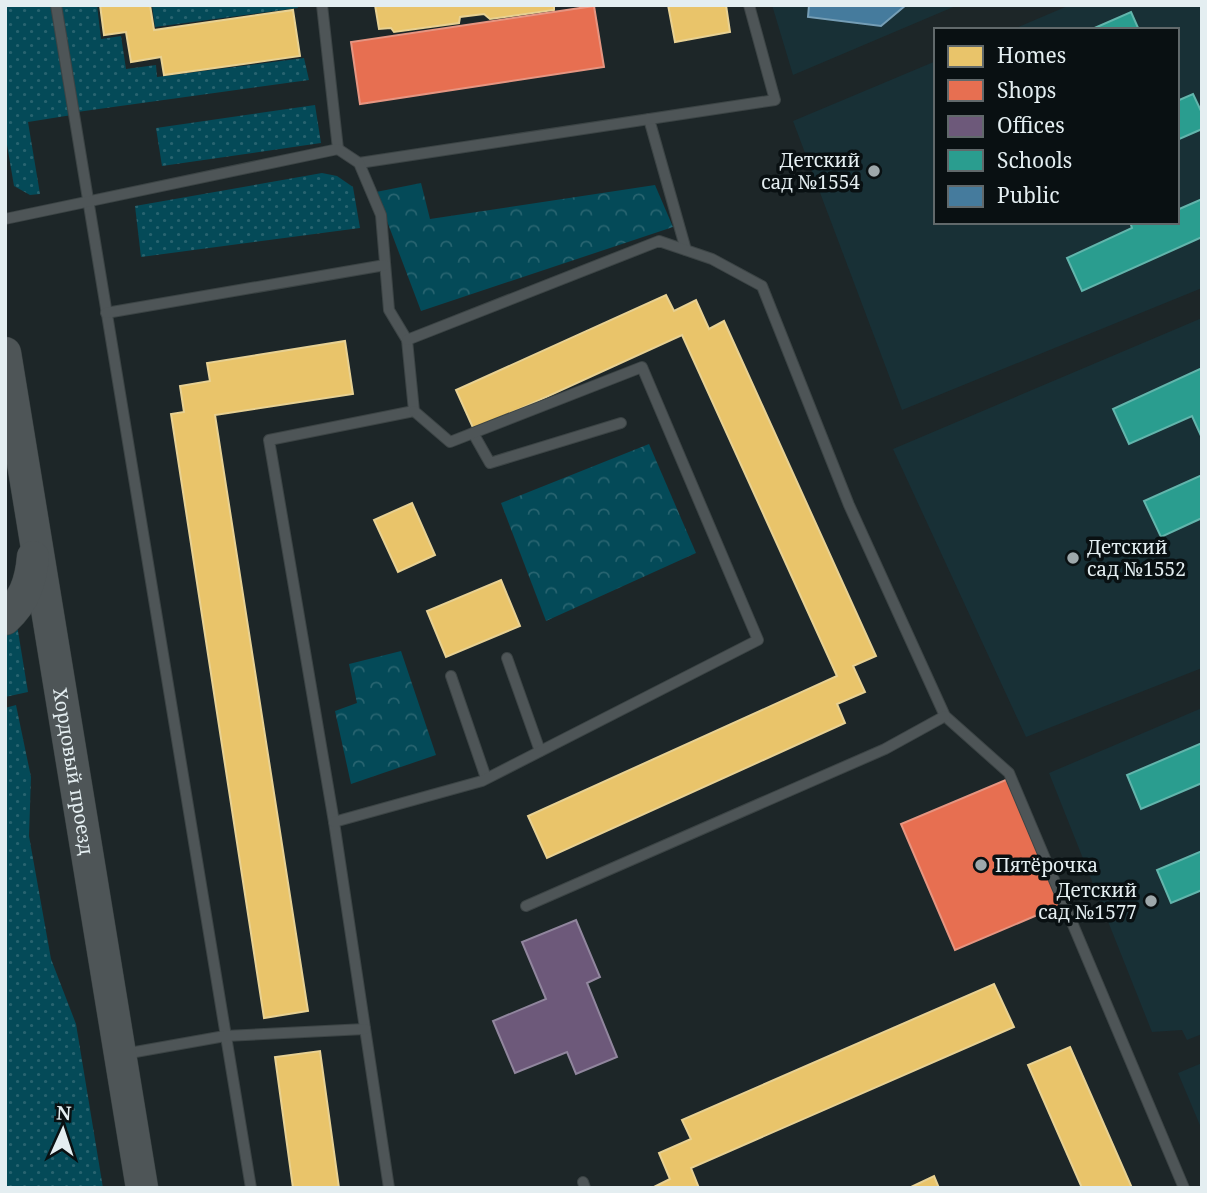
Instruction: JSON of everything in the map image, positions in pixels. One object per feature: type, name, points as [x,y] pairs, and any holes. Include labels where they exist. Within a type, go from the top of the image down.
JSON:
[{"type":"main road","name":"Хордовый проезд","points":[[5,353],[142,1188]]},
{"type":"main road","points":[[5,619],[26,592],[31,578],[34,531]]},
{"type":"lane","points":[[57,5],[87,201],[251,1188]]},
{"type":"lane","points":[[322,5],[338,149]]},
{"type":"lane","points":[[359,163],[775,100],[749,5]]},
{"type":"lane","points":[[649,119],[686,250]]},
{"type":"lane","points":[[5,219],[338,149],[359,163],[381,215],[389,310],[407,340],[414,411],[450,442],[642,367],[758,640],[486,778],[334,822]]},
{"type":"lane","points":[[407,340],[659,241],[712,259],[762,286],[849,505],[945,716],[1009,773],[1184,1188]]},
{"type":"lane","points":[[106,313],[385,265]]},
{"type":"lane","points":[[388,1188],[334,822],[269,439],[414,411]]},
{"type":"lane","points":[[473,433],[490,463],[621,423]]},
{"type":"lane","points":[[506,658],[540,751]]},
{"type":"lane","points":[[451,676],[486,778]]},
{"type":"lane","points":[[526,906],[885,749],[945,716]]},
{"type":"lane","points":[[120,1054],[225,1036],[365,1029]]},
{"type":"shaded area","points":[[772,5],[958,5],[793,75]]},
{"type":"shaded area","name":"Детский сад №1554","points":[[1070,5],[1202,5],[1202,288],[902,410],[793,121],[934,62],[934,224],[1179,224],[1179,28],[1016,28]]},
{"type":"shaded area","name":"Детский сад №1552","points":[[1202,318],[1202,668],[1026,737],[893,449]]},
{"type":"shaded area","name":"Детский сад №1577","points":[[1202,708],[1202,1034],[1187,1040],[1182,1030],[1152,1032],[1049,773]]},
{"type":"shaded area","points":[[1202,1063],[1202,1130],[1178,1073]]},
{"type":"green space","points":[[5,5],[56,5],[72,115],[28,122],[40,194],[30,195],[14,186],[5,133]]},
{"type":"green space","points":[[61,5],[97,5],[101,39],[121,36],[126,69],[156,65],[157,77],[304,58],[309,80],[77,112]]},
{"type":"green space","points":[[152,5],[297,5],[298,8],[155,27]]},
{"type":"green space","points":[[315,105],[321,143],[162,166],[156,128]]},
{"type":"green space","points":[[322,173],[337,176],[353,187],[360,228],[141,257],[135,206]]},
{"type":"green space","points":[[421,183],[430,219],[655,185],[673,227],[421,311],[376,192]]},
{"type":"green space","points":[[649,444],[696,553],[546,621],[501,503]]},
{"type":"green space","points":[[16,619],[28,692],[5,697],[5,630]]},
{"type":"green space","points":[[401,651],[436,755],[351,784],[335,711],[357,703],[349,664]]},
{"type":"green space","points":[[16,705],[31,777],[29,836],[51,959],[76,1024],[103,1188],[5,1188],[5,708]]},
{"type":"building: Homes","points":[[100,5],[150,5],[154,30],[293,10],[300,56],[164,75],[161,57],[131,62],[126,32],[104,35]]},
{"type":"building: Homes","points":[[375,5],[554,5],[554,10],[490,19],[484,14],[460,17],[459,23],[394,32],[391,28],[379,29]]},
{"type":"building: Homes","points":[[668,5],[726,5],[730,32],[675,42]]},
{"type":"building: Homes","points":[[666,295],[674,311],[696,300],[709,329],[724,321],[876,656],[853,666],[865,692],[837,704],[845,723],[547,858],[528,816],[837,676],[682,335],[474,430],[456,390]]},
{"type":"building: Homes","points":[[345,341],[353,394],[215,415],[308,1011],[264,1018],[171,414],[184,412],[180,386],[210,381],[207,363]]},
{"type":"building: Homes","points":[[412,503],[435,555],[398,572],[374,520]]},
{"type":"building: Homes","points":[[501,580],[520,626],[446,657],[427,611]]},
{"type":"building: Homes","points":[[994,984],[1014,1027],[691,1168],[699,1188],[652,1188],[670,1179],[659,1153],[691,1139],[682,1120]]},
{"type":"building: Homes","points":[[1070,1047],[1132,1188],[1082,1188],[1028,1065]]},
{"type":"building: Homes","points":[[320,1051],[339,1188],[293,1188],[275,1057]]},
{"type":"building: Homes","points":[[934,1176],[939,1188],[909,1188]]},
{"type":"building: Shops","points":[[594,6],[604,67],[360,104],[351,42]]},
{"type":"building: Shops","name":"Пятёрочка","points":[[1008,779],[1061,905],[955,950],[901,824]]},
{"type":"building: Offices","points":[[576,920],[600,977],[587,983],[617,1057],[576,1074],[567,1052],[515,1073],[493,1021],[546,999],[522,942]]},
{"type":"building: Schools","points":[[1131,12],[1138,28],[1095,28]]},
{"type":"building: Schools","points":[[1193,94],[1202,113],[1202,129],[1179,139],[1179,100]]},
{"type":"building: Schools","points":[[1202,199],[1202,237],[1082,291],[1067,258],[1132,228],[1131,224],[1179,224],[1179,209]]},
{"type":"building: Schools","points":[[1202,368],[1202,438],[1192,416],[1129,444],[1113,409]]},
{"type":"building: Schools","points":[[1202,475],[1202,518],[1161,537],[1144,501]]},
{"type":"building: Schools","points":[[1202,743],[1202,783],[1141,809],[1127,775]]},
{"type":"building: Schools","points":[[1202,851],[1202,890],[1171,903],[1157,870]]},
{"type":"building: Public","points":[[809,5],[906,5],[881,26],[808,17]]},
{"type":"place","name":"Детский сад №1554","points":[[874,171]]},
{"type":"place","name":"Детский сад №1552","points":[[1073,558]]},
{"type":"place","name":"Пятёрочка","points":[[981,865]]},
{"type":"place","name":"Детский сад №1577","points":[[1151,901]]}]
